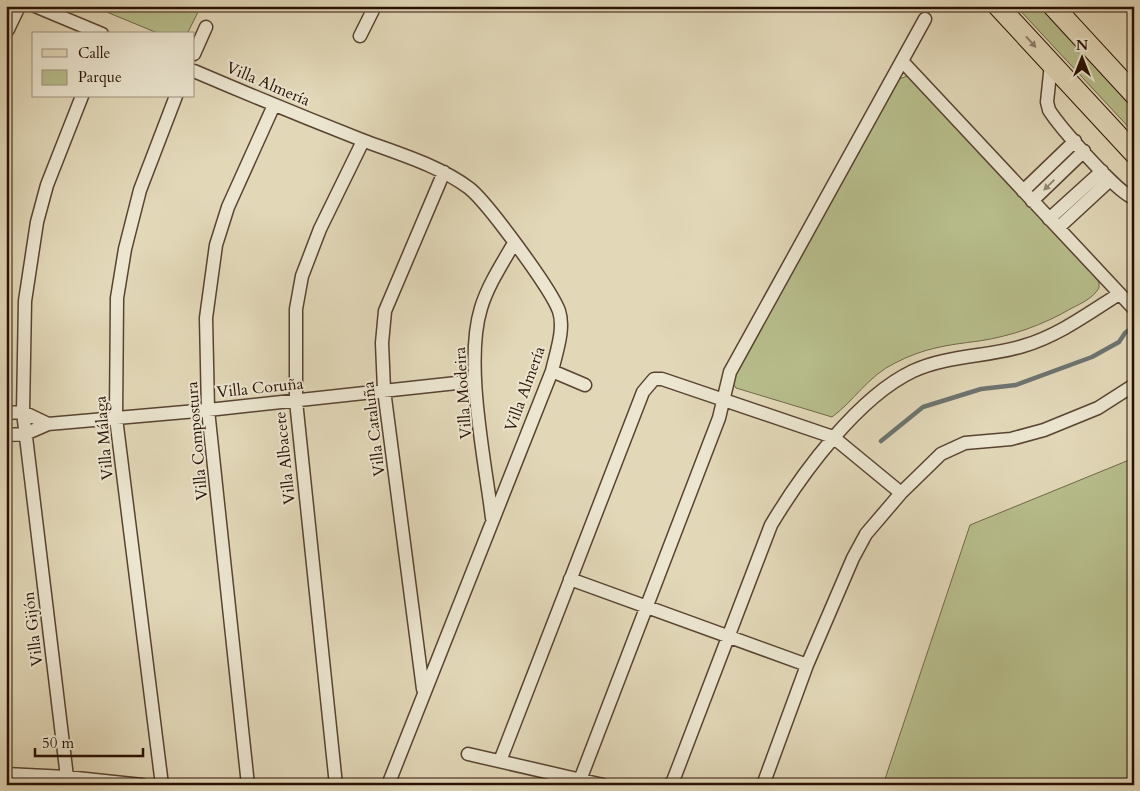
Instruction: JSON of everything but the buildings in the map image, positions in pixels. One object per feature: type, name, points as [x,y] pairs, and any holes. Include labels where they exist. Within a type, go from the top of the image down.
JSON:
[{"type":"main road","points":[[998,6],[1134,153]]},
{"type":"main road","points":[[1053,6],[1134,94]]},
{"type":"street","points":[[6,29],[17,6]]},
{"type":"street","points":[[35,6],[97,32]]},
{"type":"street","points":[[360,36],[375,6]]},
{"type":"street","points":[[580,780],[647,608],[724,399],[730,372],[925,19]]},
{"type":"street","points":[[195,52],[206,27]]},
{"type":"street","points":[[902,61],[1134,309]]},
{"type":"street","points":[[1051,64],[1047,102],[1049,110],[1074,141],[1125,195],[1134,198]]},
{"type":"street","name":"Villa Almería","points":[[195,71],[363,141],[444,172],[471,189],[546,287],[559,311],[560,338],[552,371],[423,692],[388,785]]},
{"type":"street","name":"Villa Gijón","points":[[67,777],[23,412],[25,301],[37,222],[47,185],[81,98]]},
{"type":"street","name":"Villa Málaga","points":[[162,785],[116,418],[118,298],[125,249],[140,190],[175,98]]},
{"type":"street","name":"Villa Compostura","points":[[248,785],[208,410],[206,318],[216,245],[228,207],[274,105]]},
{"type":"street","name":"Villa Albacete","points":[[336,785],[296,400],[296,309],[302,276],[320,228],[363,141]]},
{"type":"street","points":[[1028,196],[1074,141]]},
{"type":"street","points":[[1028,196],[1084,151]]},
{"type":"street","name":"Villa Cataluña","points":[[423,692],[384,390],[382,343],[385,312],[444,172]]},
{"type":"street","points":[[1053,223],[1106,175]]},
{"type":"street","name":"Villa Modeira","points":[[492,519],[475,381],[475,341],[481,308],[491,282],[514,243]]},
{"type":"street","points":[[672,784],[771,525],[790,494],[833,437],[876,395],[894,381],[913,371],[934,363],[1022,347],[1041,340],[1119,294]]},
{"type":"street","points":[[552,371],[585,385]]},
{"type":"street","points":[[500,761],[643,392],[654,379],[662,379],[724,399],[833,437],[901,494]]},
{"type":"street","name":"Villa Coruña","points":[[6,434],[25,434],[48,424],[208,410],[475,381]]},
{"type":"street","points":[[763,785],[807,665],[853,558],[866,534],[901,494],[941,454],[965,443],[1011,439],[1044,430],[1098,408],[1134,386]]},
{"type":"street","points":[[6,413],[23,412],[48,424]]},
{"type":"street","points":[[570,580],[807,665]]},
{"type":"street","points":[[468,754],[604,785]]},
{"type":"street","points":[[6,774],[67,777],[142,785]]},
{"type":"green space","points":[[92,6],[201,6],[188,32],[155,32]]},
{"type":"green space","points":[[1016,6],[1040,6],[1134,107],[1134,133]]},
{"type":"green space","points":[[907,76],[911,77],[1096,278],[1099,288],[1094,295],[1083,302],[1050,320],[1027,329],[991,339],[936,348],[895,363],[885,368],[832,417],[736,388],[731,380],[897,80]]},
{"type":"green space","points":[[1134,458],[1134,785],[883,785],[970,525]]},
{"type":"waterway","points":[[881,441],[923,407],[981,389],[1016,385],[1092,357],[1119,342],[1125,333],[1134,326]]}]
